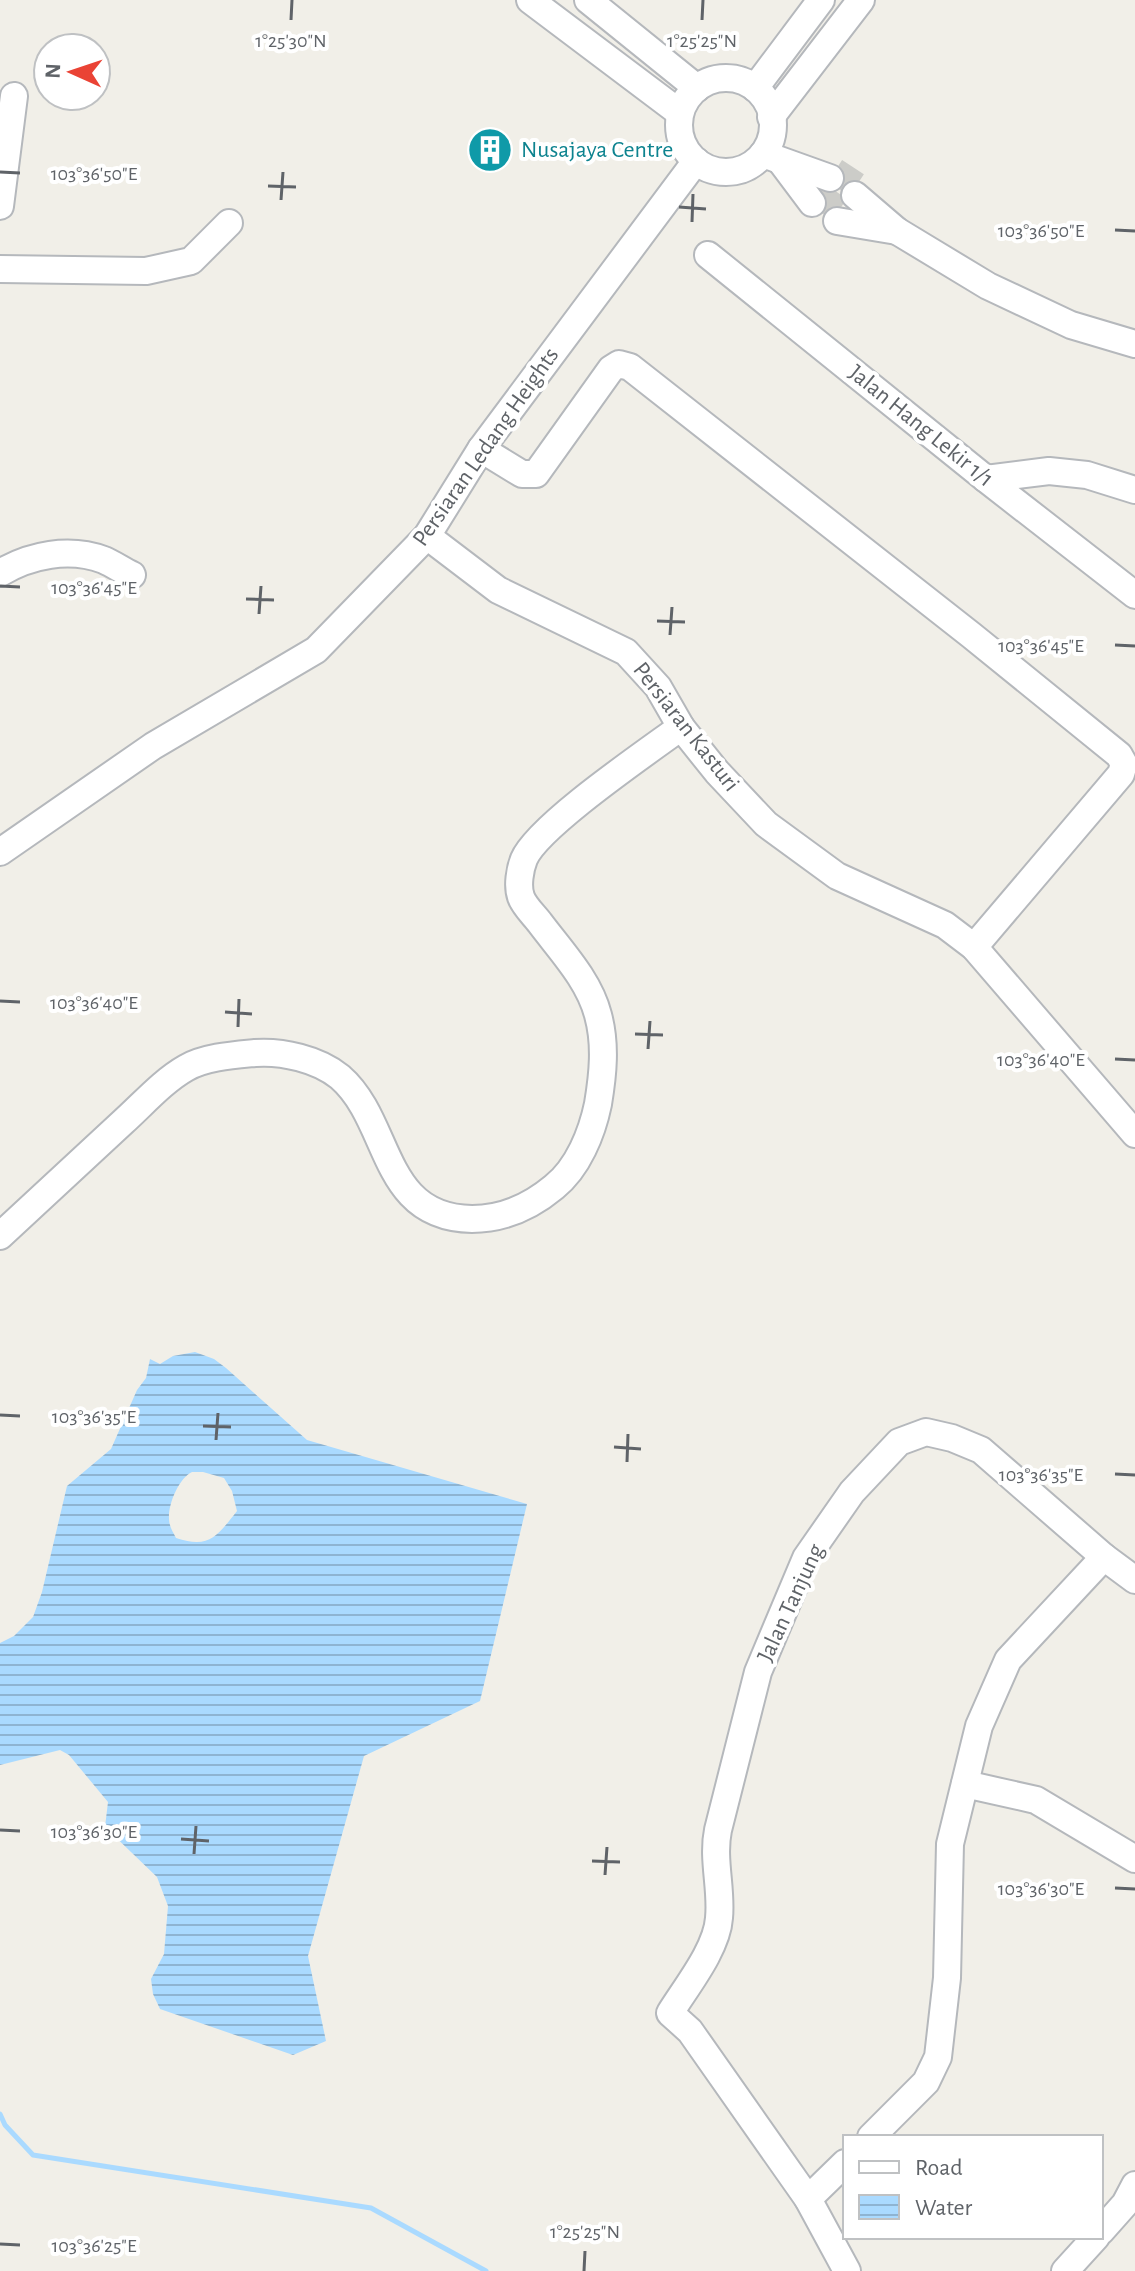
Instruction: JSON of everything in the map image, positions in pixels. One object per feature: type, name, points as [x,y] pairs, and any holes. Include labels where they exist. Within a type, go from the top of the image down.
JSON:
[{"type":"street","points":[[530,0],[680,113]]},
{"type":"street","points":[[588,0],[697,88]]},
{"type":"street","points":[[755,88],[821,0]]},
{"type":"street","points":[[771,117],[861,0]]},
{"type":"street","points":[[772,158],[769,142],[771,117],[768,106],[755,88],[726,78],[711,80],[686,99],[680,113],[681,140],[696,161],[718,172],[731,172],[772,158],[824,187],[772,158]]},
{"type":"street","points":[[0,206],[14,96]]},
{"type":"street","name":"Persiaran Ledang Heights","points":[[0,852],[153,746],[316,650],[427,536],[481,449],[696,161]]},
{"type":"street","points":[[897,231],[849,204],[988,286],[1071,325],[1135,344]]},
{"type":"street","points":[[0,269],[146,271],[191,261],[229,223]]},
{"type":"street","name":"Jalan Hang Lekir 1/1","points":[[708,255],[1135,595]]},
{"type":"street","points":[[481,449],[522,474],[536,474],[611,369],[625,364],[1119,755],[1124,764],[1121,774],[974,947]]},
{"type":"street","points":[[986,479],[1049,471],[1087,475],[1135,490]]},
{"type":"street","name":"Persiaran Kasturi","points":[[427,536],[498,590],[626,652],[658,687],[681,727],[717,772],[766,824],[837,876],[945,925],[974,947],[1135,1134]]},
{"type":"street","points":[[0,573],[14,565],[58,552],[102,559],[132,575]]},
{"type":"street","points":[[0,1236],[154,1094],[188,1067],[231,1055],[271,1052],[310,1061],[340,1077],[359,1102],[396,1173],[419,1203],[433,1213],[467,1219],[497,1219],[524,1207],[555,1186],[581,1153],[595,1119],[603,1075],[603,1040],[598,1013],[585,985],[521,897],[519,879],[525,857],[538,840],[580,803],[681,727]]},
{"type":"street","name":"Jalan Tanjung","points":[[808,2199],[690,2031],[670,2013],[717,1933],[720,1908],[717,1835],[758,1672],[806,1558],[852,1492],[899,1442],[926,1432],[981,1450],[1104,1557],[1135,1580]]},
{"type":"street","points":[[873,2135],[926,2082],[938,2057],[947,1978],[950,1844],[979,1726],[1008,1660],[1104,1557]]},
{"type":"street","points":[[965,1784],[1036,1800],[1135,1859]]},
{"type":"street","points":[[843,2165],[808,2199],[847,2271]]},
{"type":"street","points":[[1103,2229],[1125,2204],[1135,2185]]},
{"type":"street","points":[[1065,2271],[1094,2239]]},
{"type":"water","points":[[195,1352],[214,1359],[307,1440],[527,1504],[480,1701],[364,1756],[308,1956],[326,2041],[293,2055],[160,2009],[151,1979],[164,1954],[168,1906],[157,1877],[105,1827],[108,1802],[69,1755],[60,1750],[0,1765],[0,1643],[14,1636],[33,1617],[42,1592],[67,1486],[111,1449],[137,1390],[146,1378],[150,1359],[160,1364],[173,1356]],"holes":[[[203,1472],[224,1478],[232,1491],[237,1511],[212,1538],[197,1542],[176,1538],[169,1519],[175,1492],[187,1475]]]},
{"type":"waterway","points":[[0,2114],[5,2125],[33,2155],[371,2208],[486,2271]]},
{"type":"tunnel","points":[[835,171],[861,188]]},
{"type":"tunnel","points":[[818,195],[843,212]]},
{"type":"place","name":"Nusajaya Centre","points":[[490,150]]}]
